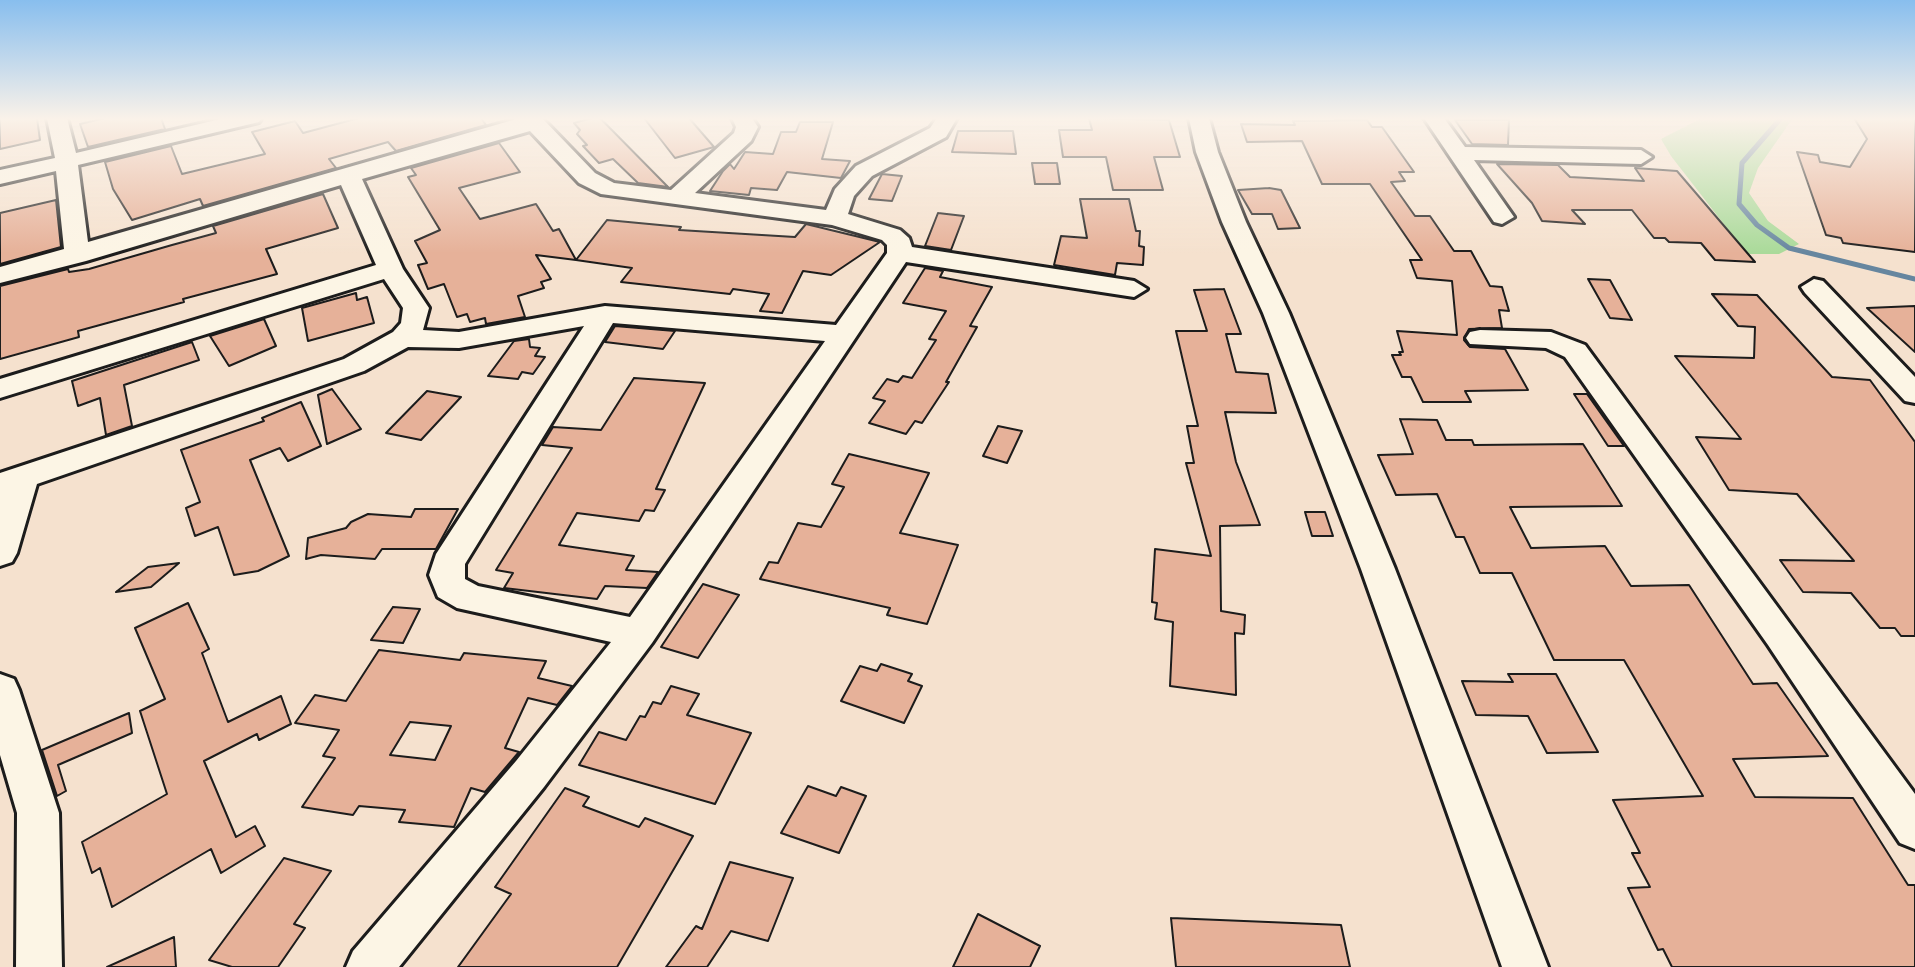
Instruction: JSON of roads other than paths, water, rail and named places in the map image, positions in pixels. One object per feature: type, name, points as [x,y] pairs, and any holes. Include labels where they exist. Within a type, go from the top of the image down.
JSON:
[{"type":"street","points":[[0,177],[51,163]]},
{"type":"street","points":[[66,163],[77,256]]},
{"type":"street","points":[[0,275],[77,256],[391,163]]},
{"type":"street","points":[[369,967],[530,774],[639,633],[899,253],[900,243],[891,235],[835,218],[675,199],[596,184],[575,163]]},
{"type":"street","points":[[675,199],[714,163]]},
{"type":"street","points":[[835,218],[843,194],[864,171],[879,163]]},
{"type":"street","points":[[1211,163],[1234,222],[1276,313],[1378,569],[1525,967]]},
{"type":"street","points":[[1462,163],[1502,217]]},
{"type":"street","points":[[0,553],[11,481],[354,365],[403,338],[414,324],[416,308],[390,269],[349,176]]},
{"type":"street","points":[[899,253],[1134,289]]},
{"type":"street","points":[[0,389],[390,269]]},
{"type":"street","points":[[1814,287],[1915,394]]},
{"type":"street","points":[[403,338],[459,340],[605,314],[842,334]]},
{"type":"street","points":[[605,314],[448,563],[446,575],[450,587],[470,598],[639,633]]},
{"type":"street","points":[[1480,338],[1551,340],[1575,351],[1755,598],[1915,829]]},
{"type":"street","points":[[0,690],[38,813],[39,967]]},
{"type":"waterway","points":[[1742,163],[1739,204],[1757,225],[1789,248],[1915,279]]}]
